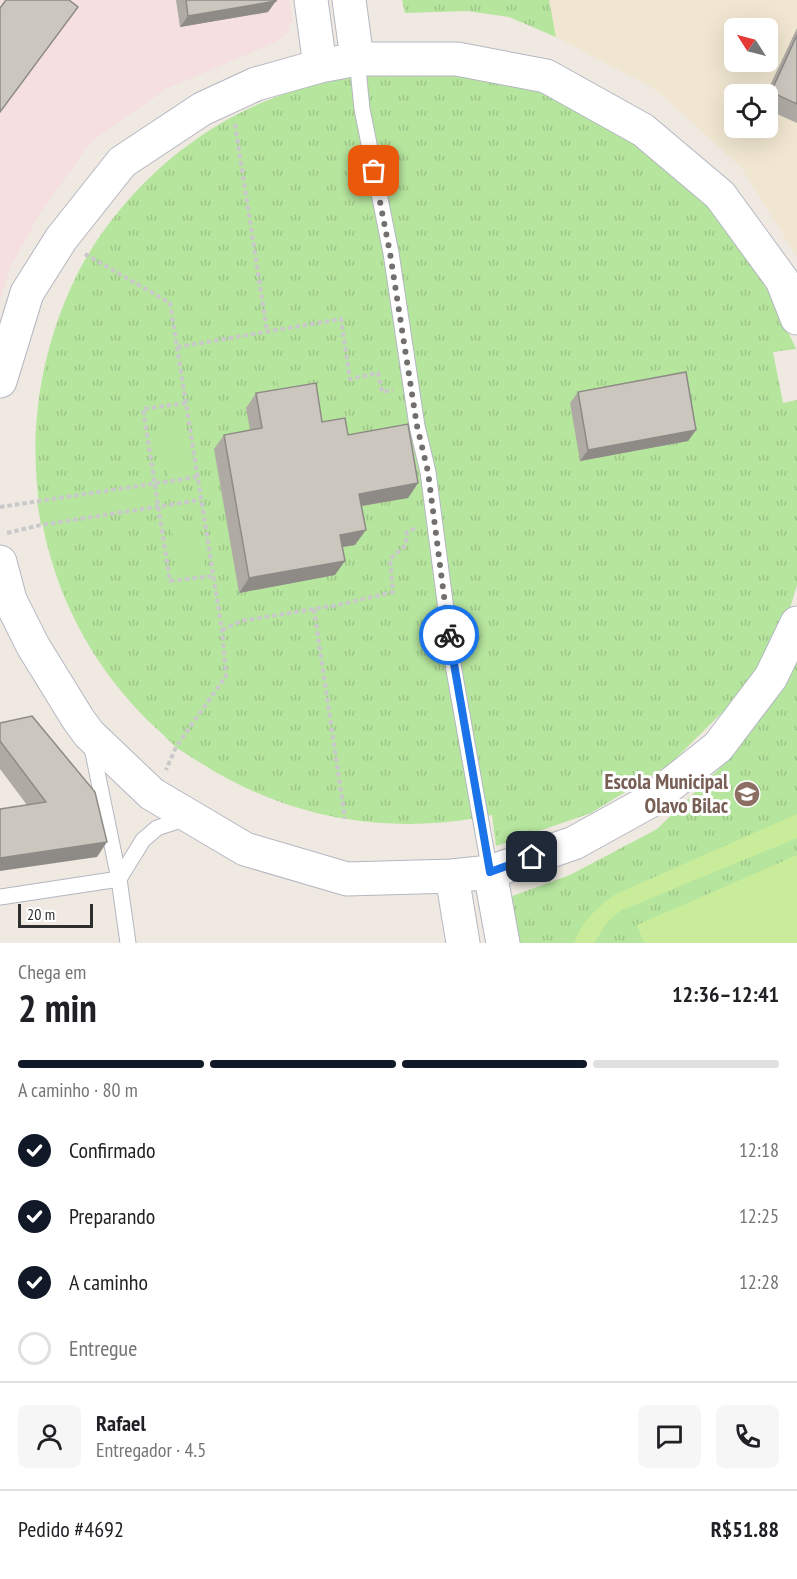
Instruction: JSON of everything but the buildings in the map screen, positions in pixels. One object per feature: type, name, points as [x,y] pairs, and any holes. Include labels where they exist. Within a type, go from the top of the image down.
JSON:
[{"type":"main road","points":[[311,0],[320,66]]},
{"type":"main road","points":[[349,0],[357,59]]},
{"type":"main road","points":[[1,372],[27,293],[60,239],[122,162],[202,109],[256,84],[320,66],[357,59],[457,59],[546,76],[643,130],[720,195],[782,280],[797,318]]},
{"type":"main road","points":[[0,562],[10,600],[33,646],[78,719],[89,734],[152,794],[245,849],[347,879],[452,876],[490,872],[574,843],[650,801],[718,747],[771,677],[797,623]]},
{"type":"main road","points":[[490,872],[503,943]]},
{"type":"main road","points":[[452,876],[463,943]]},
{"type":"lane","points":[[357,59],[362,109],[390,253],[417,426],[428,472],[454,670],[490,872]]},
{"type":"lane","points":[[89,734],[119,879],[128,943]]},
{"type":"lane","points":[[0,897],[119,879],[143,840],[157,828],[189,817]]},
{"type":"path","points":[[234,116],[267,331]]},
{"type":"path","points":[[60,239],[170,303],[222,630],[226,676],[176,747],[163,776]]},
{"type":"path","points":[[177,347],[341,319],[350,379],[378,373],[382,392],[412,387]]},
{"type":"path","points":[[186,403],[143,408],[154,483],[170,581],[213,576]]},
{"type":"path","points":[[0,507],[197,477]]},
{"type":"path","points":[[0,534],[158,505],[200,500]]},
{"type":"path","points":[[222,630],[241,621],[314,609],[393,592],[390,559],[406,545],[406,532],[434,519]]},
{"type":"path","points":[[314,609],[345,819]]},
{"type":"shaded area","points":[[0,0],[289,0],[292,19],[288,32],[278,41],[166,89],[91,142],[39,215],[10,268],[0,300]]},
{"type":"shaded area","points":[[549,0],[797,0],[797,257],[741,167],[655,89],[556,37]]},
{"type":"green space","points":[[402,0],[549,0],[556,37],[509,17],[467,11],[405,13]]},
{"type":"green space","points":[[442,66],[546,86],[661,157],[710,200],[753,256],[796,349],[773,352],[783,403],[797,400],[797,585],[785,624],[750,685],[670,764],[591,813],[496,846],[492,815],[417,824],[343,819],[307,811],[272,799],[237,784],[177,748],[114,682],[79,629],[55,571],[40,511],[35,449],[41,386],[56,325],[82,265],[115,216],[155,173],[201,136],[226,120],[275,97],[345,79]]},
{"type":"green space","points":[[276,359],[284,359],[286,390],[278,390]]},
{"type":"green space","points":[[185,419],[196,480],[169,484],[159,424]]},
{"type":"green space","points":[[154,483],[158,505],[41,525],[37,501]]},
{"type":"green space","points":[[198,520],[208,582],[182,586],[171,525]]},
{"type":"green space","name":"Escola Municipal Olavo Bilac","points":[[797,655],[797,943],[519,943],[512,896],[570,875],[657,829],[723,765],[783,683]]},
{"type":"green space","points":[[797,814],[797,838],[620,911],[608,921],[594,943],[574,943],[590,916],[614,895]]},
{"type":"green space","points":[[797,855],[797,943],[644,943],[637,925]]},
{"type":"way so far","points":[[374,171],[390,253],[417,426],[428,472],[449,635]]},
{"type":"place","name":"Escola Municipal Olavo Bilac","points":[[747,794]]},
{"type":"route","points":[[449,635],[490,872],[532,857]]}]
